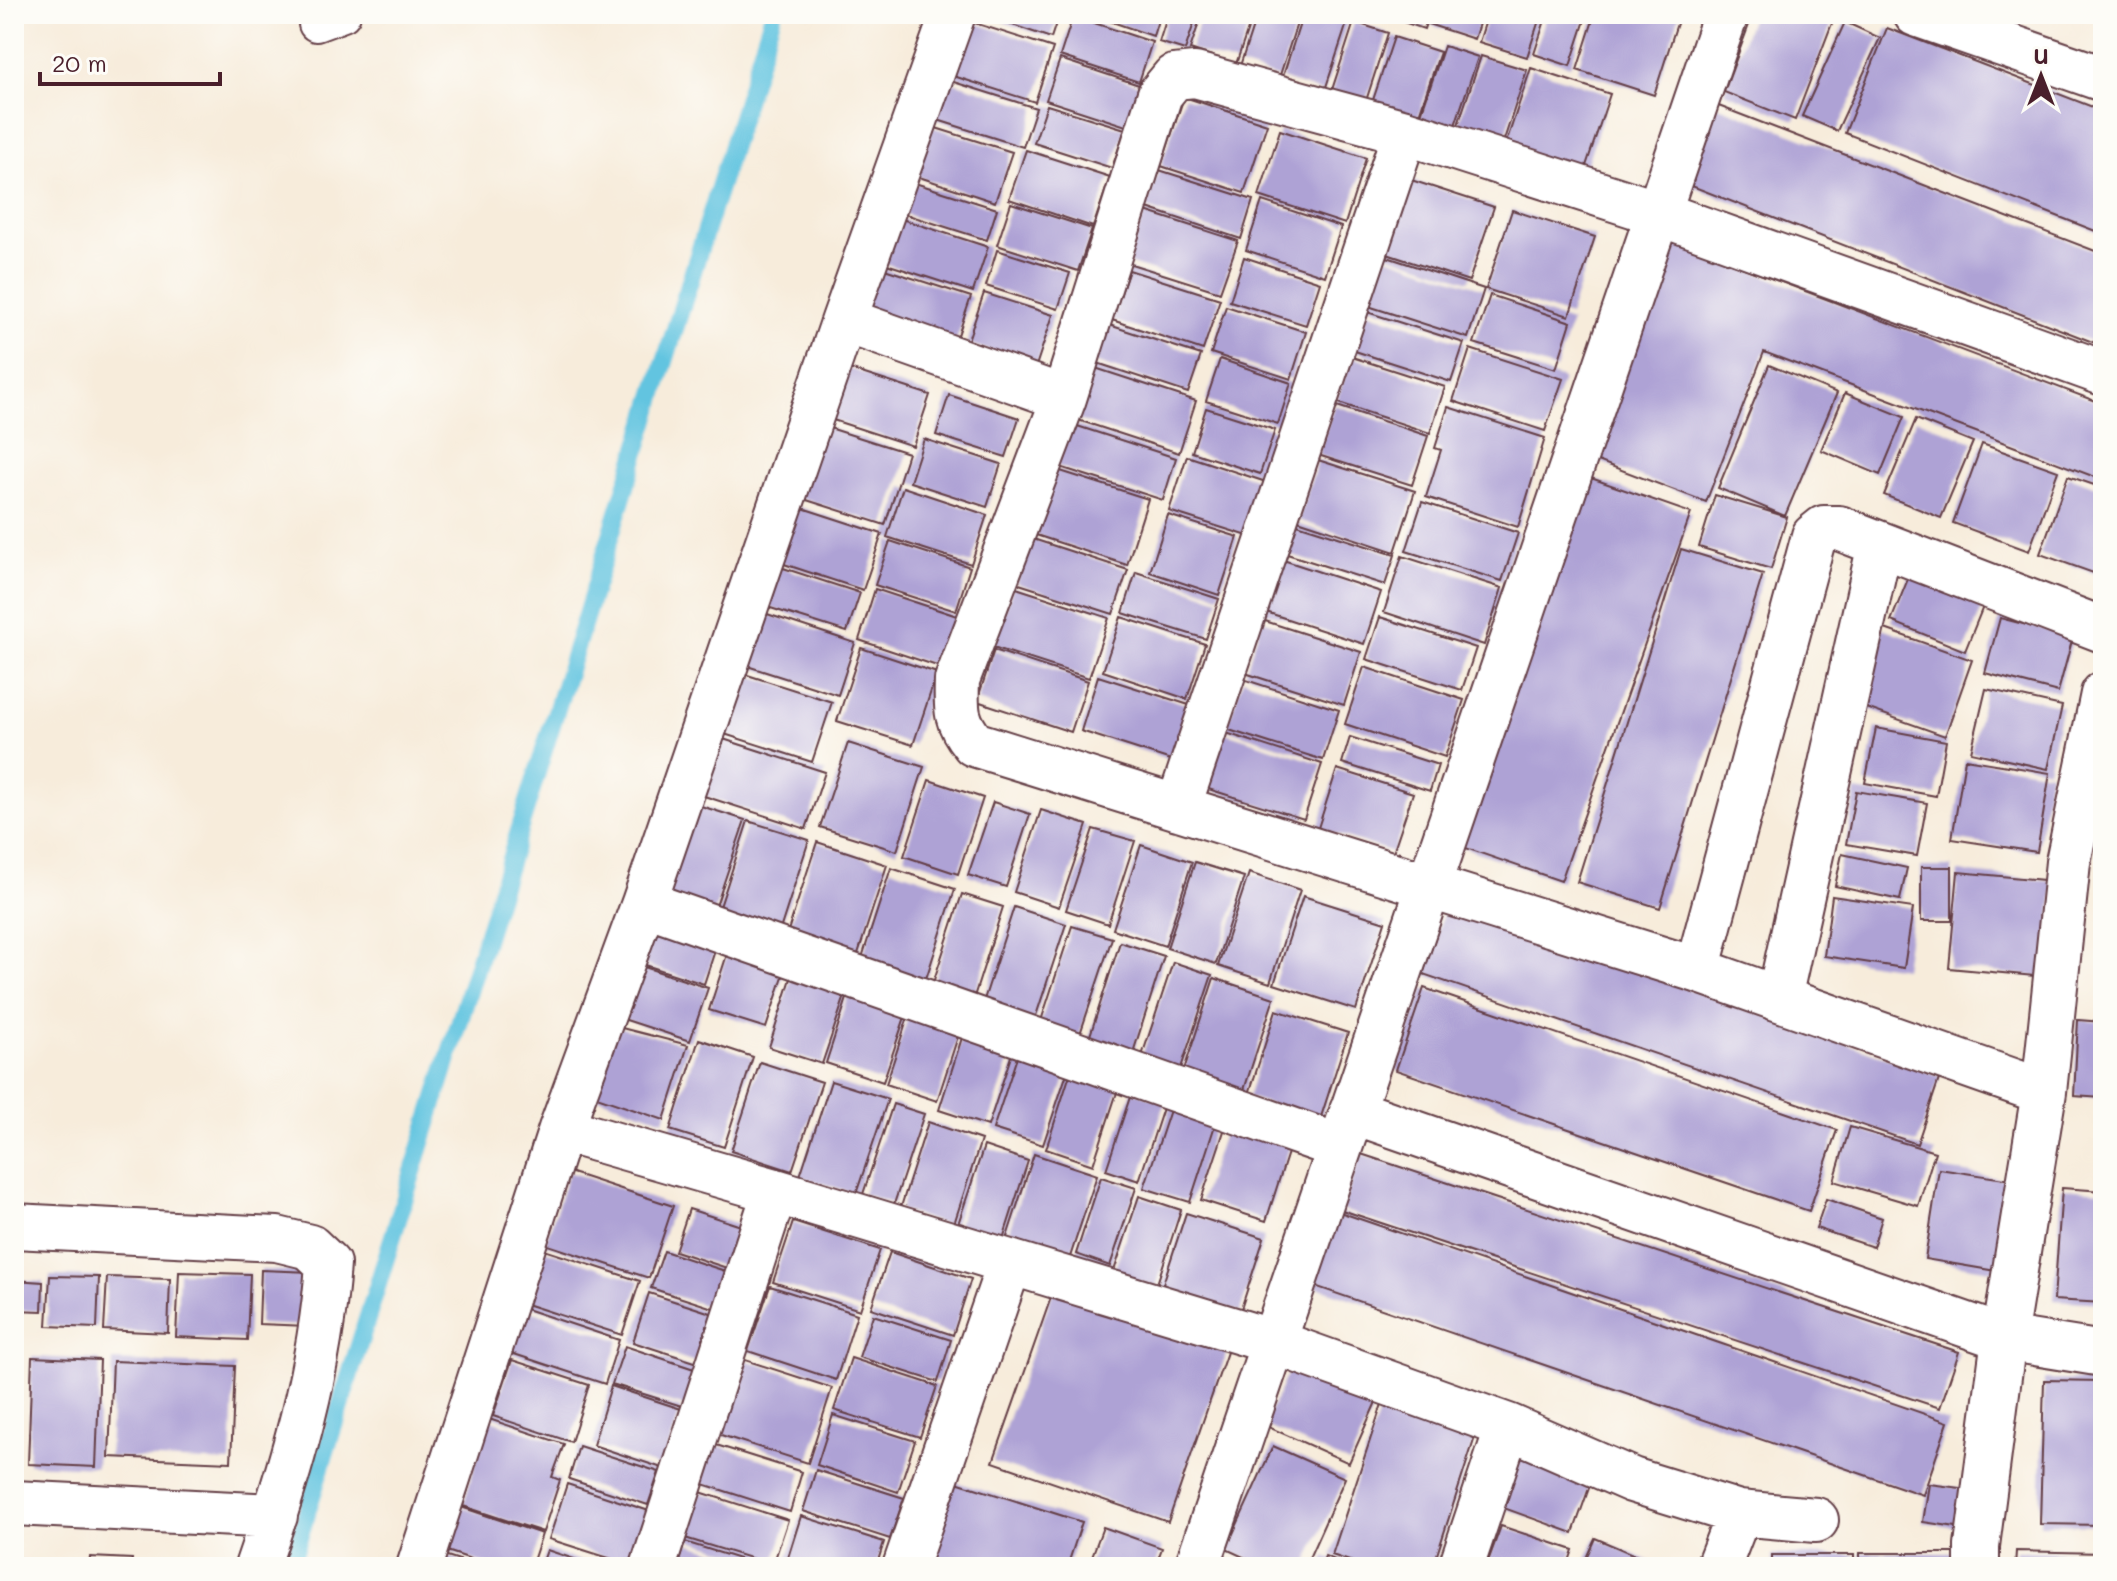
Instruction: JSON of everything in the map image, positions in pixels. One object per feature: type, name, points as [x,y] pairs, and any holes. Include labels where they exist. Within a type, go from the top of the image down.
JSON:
[{"type":"street","points":[[419,1567],[561,1129],[644,903],[844,320],[953,14]]},
{"type":"street","points":[[1197,1567],[1726,14]]},
{"type":"street","points":[[1916,14],[2103,79]]},
{"type":"street","points":[[2044,1092],[1697,970],[974,744],[960,727],[957,680],[1064,398],[1160,94],[1174,77],[1195,75],[1405,132],[1658,213],[2103,373]]},
{"type":"street","points":[[1178,808],[1405,132]]},
{"type":"street","points":[[844,320],[1064,398]]},
{"type":"street","points":[[1697,970],[1814,536],[1824,528],[1839,528],[2103,630]]},
{"type":"street","points":[[1779,998],[1880,544]]},
{"type":"street","points":[[1977,1567],[1977,1546],[2004,1338],[2044,1092],[2068,862],[2103,694]]},
{"type":"street","points":[[644,903],[2004,1338],[2103,1354]]},
{"type":"street","points":[[561,1129],[1274,1342],[1508,1426],[1632,1480],[1739,1513],[1816,1520]]},
{"type":"street","points":[[653,1567],[775,1191]]},
{"type":"street","points":[[14,1226],[277,1239],[310,1247],[328,1264],[317,1362],[275,1516],[257,1567]]},
{"type":"street","points":[[905,1567],[1010,1262]]},
{"type":"street","points":[[1461,1567],[1508,1426]]},
{"type":"street","points":[[14,1503],[275,1516]]},
{"type":"street","points":[[1718,1567],[1739,1513]]},
{"type":"building","points":[[980,14],[1059,14],[1051,38]]},
{"type":"building","points":[[1089,14],[1160,14],[1153,36]]},
{"type":"building","points":[[1168,14],[1197,14],[1185,50],[1159,42]]},
{"type":"building","points":[[1202,14],[1253,14],[1236,64],[1190,49]]},
{"type":"building","points":[[1257,14],[1300,14],[1279,78],[1240,66]]},
{"type":"building","points":[[1303,14],[1350,14],[1324,93],[1282,79]]},
{"type":"building","points":[[1380,14],[1429,14],[1424,29]]},
{"type":"building","points":[[1431,14],[1482,14],[1474,39],[1428,24]]},
{"type":"building","points":[[1488,14],[1541,14],[1527,57],[1479,42]]},
{"type":"building","points":[[1547,14],[1587,14],[1570,66],[1534,54]]},
{"type":"building","points":[[1595,14],[1680,14],[1654,95],[1577,70]]},
{"type":"building","points":[[1753,14],[1824,14],[1834,18],[1795,120],[1724,92]]},
{"type":"building","points":[[1073,16],[1152,42],[1139,82],[1060,56]]},
{"type":"building","points":[[959,18],[1053,48],[1035,102],[941,72]]},
{"type":"building","points":[[1354,22],[1388,33],[1364,107],[1330,96]]},
{"type":"building","points":[[1845,22],[1880,38],[1837,131],[1802,116]]},
{"type":"building","points":[[1887,28],[2103,111],[2103,234],[1845,133]]},
{"type":"building","points":[[1394,37],[1440,52],[1414,129],[1368,115]]},
{"type":"building","points":[[1444,46],[1478,57],[1450,140],[1416,129]]},
{"type":"building","points":[[1481,56],[1527,70],[1500,152],[1454,137]]},
{"type":"building","points":[[1060,59],[1139,85],[1126,126],[1046,100]]},
{"type":"building","points":[[1531,68],[1610,94],[1582,178],[1503,152]]},
{"type":"building","points":[[941,78],[1036,108],[1023,147],[928,117]]},
{"type":"building","points":[[1184,97],[1267,124],[1244,193],[1161,166]]},
{"type":"building","points":[[1047,105],[1125,129],[1112,168],[1034,143]]},
{"type":"building","points":[[1716,105],[2103,254],[2103,346],[1684,183]]},
{"type":"building","points":[[923,124],[1012,152],[995,202],[907,173]]},
{"type":"building","points":[[1280,130],[1366,158],[1345,224],[1259,196]]},
{"type":"building","points":[[1026,150],[1110,177],[1093,227],[1009,199]]},
{"type":"building","points":[[1159,170],[1253,200],[1241,239],[1147,208]]},
{"type":"building","points":[[899,178],[997,209],[987,240],[889,209]]},
{"type":"building","points":[[1408,179],[1494,207],[1469,281],[1384,253]]},
{"type":"building","points":[[1262,201],[1341,227],[1325,276],[1246,250]]},
{"type":"building","points":[[1011,203],[1092,229],[1078,271],[997,245]]},
{"type":"building","points":[[1512,210],[1595,237],[1569,316],[1486,289]]},
{"type":"building","points":[[1145,211],[1238,241],[1220,292],[1128,263]]},
{"type":"building","points":[[886,214],[988,247],[973,292],[871,259]]},
{"type":"building","points":[[1670,240],[2103,404],[2103,480],[1764,352],[1706,502],[1587,457]]},
{"type":"building","points":[[997,250],[1070,273],[1058,309],[986,286]]},
{"type":"building","points":[[1381,255],[1484,289],[1468,338],[1365,305]]},
{"type":"building","points":[[1244,257],[1320,282],[1306,325],[1230,301]]},
{"type":"building","points":[[872,265],[971,297],[956,341],[857,309]]},
{"type":"building","points":[[1129,270],[1220,299],[1203,350],[1112,320]]},
{"type":"building","points":[[984,293],[1053,315],[1036,366],[967,343]]},
{"type":"building","points":[[1490,295],[1571,322],[1556,369],[1474,343]]},
{"type":"building","points":[[1226,306],[1306,332],[1291,379],[1211,353]]},
{"type":"building","points":[[1367,312],[1464,343],[1451,382],[1355,351]]},
{"type":"building","points":[[1103,323],[1201,355],[1188,393],[1091,361]]},
{"type":"building","points":[[1470,349],[1563,379],[1545,431],[1453,401]]},
{"type":"building","points":[[1352,357],[1445,387],[1430,433],[1336,402]]},
{"type":"building","points":[[1220,359],[1291,383],[1278,424],[1206,401]]},
{"type":"building","points":[[1769,365],[1837,393],[1785,516],[1718,488]]},
{"type":"building","points":[[1089,366],[1196,401],[1179,453],[1072,418]]},
{"type":"building","points":[[846,368],[930,395],[913,446],[830,419]]},
{"type":"building","points":[[1845,393],[1904,417],[1880,475],[1821,450]]},
{"type":"building","points":[[949,395],[1019,418],[1006,457],[936,435]]},
{"type":"building","points":[[1334,405],[1428,436],[1412,485],[1318,455]]},
{"type":"building","points":[[1448,407],[1545,438],[1518,527],[1426,497],[1441,450],[1435,448]]},
{"type":"building","points":[[1206,408],[1275,430],[1260,474],[1192,452]]},
{"type":"building","points":[[1916,419],[1973,442],[1941,518],[1884,495]]},
{"type":"building","points":[[814,423],[908,453],[885,525],[791,495]]},
{"type":"building","points":[[1071,424],[1176,458],[1163,500],[1057,466]]},
{"type":"building","points":[[924,439],[1001,464],[987,507],[910,482]]},
{"type":"building","points":[[1982,444],[2058,471],[2029,551],[1953,523]]},
{"type":"building","points":[[1187,456],[1266,482],[1248,536],[1169,511]]},
{"type":"building","points":[[1318,460],[1415,491],[1395,552],[1298,520]]},
{"type":"building","points":[[1051,468],[1148,499],[1127,565],[1030,533]]},
{"type":"building","points":[[2068,476],[2103,488],[2103,565],[2099,575],[2040,554]]},
{"type":"building","points":[[1588,477],[1691,513],[1561,881],[1457,845]]},
{"type":"building","points":[[903,487],[987,515],[971,564],[887,537]]},
{"type":"building","points":[[1715,495],[1787,517],[1771,569],[1699,547]]},
{"type":"building","points":[[1422,502],[1518,533],[1502,581],[1406,551]]},
{"type":"building","points":[[790,504],[882,534],[863,590],[772,560]]},
{"type":"building","points":[[1168,515],[1238,537],[1219,595],[1150,572]]},
{"type":"building","points":[[1294,523],[1395,555],[1385,585],[1284,553]]},
{"type":"building","points":[[1030,538],[1128,570],[1113,614],[1016,583]]},
{"type":"building","points":[[890,541],[970,567],[956,611],[875,585]]},
{"type":"building","points":[[1681,549],[1763,574],[1660,908],[1577,882]]},
{"type":"building","points":[[1402,556],[1502,588],[1484,645],[1384,612]]},
{"type":"building","points":[[1280,559],[1381,592],[1364,644],[1263,611]]},
{"type":"building","points":[[774,565],[860,593],[847,632],[761,605]]},
{"type":"building","points":[[1136,572],[1219,599],[1206,639],[1123,613]]},
{"type":"building","points":[[1910,574],[1984,604],[1965,651],[1891,621]]},
{"type":"building","points":[[1013,587],[1109,618],[1089,678],[993,647]]},
{"type":"building","points":[[875,589],[957,616],[940,667],[859,640]]},
{"type":"building","points":[[758,611],[855,643],[838,695],[741,664]]},
{"type":"building","points":[[1121,617],[1205,644],[1187,699],[1103,671]]},
{"type":"building","points":[[1380,617],[1476,648],[1462,690],[1366,659]]},
{"type":"building","points":[[2000,618],[2073,637],[2058,692],[1985,673]]},
{"type":"building","points":[[1262,620],[1361,652],[1344,705],[1245,673]]},
{"type":"building","points":[[1882,628],[1972,660],[1945,736],[1855,704]]},
{"type":"building","points":[[861,648],[937,673],[913,745],[837,721]]},
{"type":"building","points":[[994,650],[1088,681],[1071,732],[977,701]]},
{"type":"building","points":[[1364,667],[1464,700],[1445,757],[1345,724]]},
{"type":"building","points":[[738,672],[832,702],[812,762],[718,732]]},
{"type":"building","points":[[1098,676],[1189,705],[1171,760],[1081,731]]},
{"type":"building","points":[[1243,679],[1339,710],[1323,760],[1226,729]]},
{"type":"building","points":[[1986,689],[2062,706],[2048,769],[1971,752]]},
{"type":"building","points":[[1876,728],[1946,741],[1936,796],[1865,783]]},
{"type":"building","points":[[1220,731],[1322,764],[1304,819],[1202,787]]},
{"type":"building","points":[[1350,737],[1438,765],[1430,791],[1342,763]]},
{"type":"building","points":[[720,738],[825,772],[806,829],[701,795]]},
{"type":"building","points":[[848,743],[924,767],[897,851],[820,827]]},
{"type":"building","points":[[1965,759],[2050,773],[2037,852],[1952,839]]},
{"type":"building","points":[[1337,769],[1413,793],[1393,852],[1318,828]]},
{"type":"building","points":[[929,780],[983,798],[958,874],[904,856]]},
{"type":"building","points":[[1856,791],[1927,803],[1917,856],[1846,844]]},
{"type":"building","points":[[685,801],[745,820],[714,912],[655,892]]},
{"type":"building","points":[[993,802],[1030,814],[1006,887],[968,875]]},
{"type":"building","points":[[1041,810],[1087,825],[1059,907],[1014,892]]},
{"type":"building","points":[[748,821],[809,840],[777,939],[716,919]]},
{"type":"building","points":[[1093,829],[1135,841],[1108,924],[1066,910]]},
{"type":"building","points":[[817,842],[887,865],[854,966],[784,943]]},
{"type":"building","points":[[1141,845],[1192,862],[1165,946],[1113,929]]},
{"type":"building","points":[[1842,854],[1907,868],[1900,900],[1835,886]]},
{"type":"building","points":[[1195,862],[1244,877],[1216,964],[1167,948]]},
{"type":"building","points":[[1921,867],[1952,867],[1952,921],[1921,921]]},
{"type":"building","points":[[891,868],[955,889],[923,988],[859,967]]},
{"type":"building","points":[[1958,872],[2054,881],[2045,977],[1949,968]]},
{"type":"building","points":[[1249,873],[1300,890],[1270,983],[1218,966]]},
{"type":"building","points":[[962,894],[1003,907],[973,1000],[932,986]]},
{"type":"building","points":[[1303,896],[1385,922],[1356,1010],[1274,984]]},
{"type":"building","points":[[1832,896],[1913,908],[1904,968],[1824,956]]},
{"type":"building","points":[[1446,906],[1940,1076],[1917,1144],[1423,974]]},
{"type":"building","points":[[1014,907],[1066,924],[1034,1022],[982,1006]]},
{"type":"building","points":[[653,910],[721,932],[704,984],[636,962]]},
{"type":"building","points":[[1072,926],[1112,938],[1079,1037],[1040,1024]]},
{"type":"building","points":[[731,942],[788,961],[766,1028],[709,1010]]},
{"type":"building","points":[[1120,942],[1164,956],[1131,1059],[1087,1045]]},
{"type":"building","points":[[629,962],[708,988],[690,1041],[611,1015]]},
{"type":"building","points":[[1173,962],[1212,975],[1179,1074],[1140,1062]]},
{"type":"building","points":[[795,966],[849,984],[822,1064],[769,1047]]},
{"type":"building","points":[[1214,978],[1274,998],[1242,1096],[1182,1076]]},
{"type":"building","points":[[851,986],[909,1005],[883,1082],[826,1063]]},
{"type":"building","points":[[1424,988],[1837,1130],[1809,1211],[1396,1070]]},
{"type":"building","points":[[913,1002],[964,1018],[937,1101],[886,1084]]},
{"type":"building","points":[[1276,1010],[1348,1033],[1320,1120],[1248,1097]]},
{"type":"building","points":[[2078,1020],[2103,1022],[2103,1098],[2074,1096]]},
{"type":"building","points":[[967,1022],[1017,1038],[988,1126],[939,1110]]},
{"type":"building","points":[[610,1025],[688,1045],[664,1120],[582,1092]]},
{"type":"building","points":[[699,1039],[753,1057],[724,1147],[670,1130]]},
{"type":"building","points":[[1022,1042],[1072,1058],[1043,1145],[993,1129]]},
{"type":"building","points":[[760,1062],[822,1082],[792,1171],[731,1151]]},
{"type":"building","points":[[1073,1065],[1121,1080],[1093,1165],[1046,1149]]},
{"type":"building","points":[[831,1081],[888,1099],[856,1194],[800,1176]]},
{"type":"building","points":[[1132,1091],[1165,1102],[1139,1181],[1106,1170]]},
{"type":"building","points":[[1173,1101],[1218,1116],[1190,1202],[1144,1188]]},
{"type":"building","points":[[893,1104],[924,1114],[894,1204],[863,1194]]},
{"type":"building","points":[[928,1122],[981,1140],[953,1227],[900,1210]]},
{"type":"building","points":[[1227,1122],[1291,1143],[1266,1221],[1201,1200]]},
{"type":"building","points":[[1850,1127],[1935,1152],[1918,1206],[1834,1181]]},
{"type":"building","points":[[984,1146],[1028,1161],[1003,1239],[958,1224]]},
{"type":"building","points":[[1034,1154],[1097,1175],[1069,1260],[1006,1240]]},
{"type":"building","points":[[1361,1154],[1959,1352],[1940,1408],[1342,1210]]},
{"type":"building","points":[[1939,1169],[2011,1180],[1996,1271],[1925,1259]]},
{"type":"building","points":[[569,1172],[673,1206],[649,1278],[545,1244]]},
{"type":"building","points":[[1101,1177],[1136,1188],[1110,1266],[1076,1254]]},
{"type":"building","points":[[2062,1188],[2103,1191],[2103,1303],[2054,1300]]},
{"type":"building","points":[[1139,1196],[1181,1210],[1156,1287],[1113,1274]]},
{"type":"building","points":[[1826,1199],[1882,1218],[1873,1247],[1816,1228]]},
{"type":"building","points":[[1325,1207],[1948,1422],[1923,1495],[1300,1281]]},
{"type":"building","points":[[689,1209],[744,1227],[730,1269],[675,1251]]},
{"type":"building","points":[[1186,1213],[1264,1238],[1240,1312],[1162,1287]]},
{"type":"building","points":[[793,1222],[880,1250],[860,1310],[773,1282]]},
{"type":"building","points":[[541,1249],[640,1281],[622,1335],[523,1303]]},
{"type":"building","points":[[664,1251],[728,1272],[716,1309],[651,1288]]},
{"type":"building","points":[[890,1252],[971,1279],[953,1335],[871,1308]]},
{"type":"building","points":[[261,1270],[311,1272],[308,1326],[259,1324]]},
{"type":"building","points":[[179,1272],[250,1274],[247,1340],[176,1337]]},
{"type":"building","points":[[50,1276],[99,1277],[97,1328],[47,1326]]},
{"type":"building","points":[[107,1277],[170,1279],[168,1333],[104,1330]]},
{"type":"building","points":[[14,1280],[43,1282],[42,1311],[14,1310]]},
{"type":"building","points":[[770,1286],[857,1314],[836,1380],[748,1351]]},
{"type":"building","points":[[1054,1289],[1228,1349],[1168,1522],[993,1462]]},
{"type":"building","points":[[649,1293],[717,1315],[701,1364],[633,1342]]},
{"type":"building","points":[[523,1308],[619,1340],[605,1384],[508,1352]]},
{"type":"building","points":[[873,1315],[951,1340],[938,1382],[859,1357]]},
{"type":"building","points":[[625,1346],[700,1371],[688,1408],[612,1384]]},
{"type":"building","points":[[1296,1355],[1380,1393],[1349,1463],[1264,1425]]},
{"type":"building","points":[[32,1357],[100,1360],[96,1467],[28,1464]]},
{"type":"building","points":[[851,1358],[937,1386],[920,1437],[834,1410]]},
{"type":"building","points":[[742,1359],[832,1388],[808,1463],[718,1434]]},
{"type":"building","points":[[512,1360],[589,1385],[571,1442],[493,1416]]},
{"type":"building","points":[[113,1361],[235,1366],[231,1462],[109,1457]]},
{"type":"building","points":[[2044,1380],[2103,1381],[2103,1525],[2040,1524]]},
{"type":"building","points":[[611,1386],[681,1409],[662,1468],[593,1445]]},
{"type":"building","points":[[1382,1404],[1476,1434],[1433,1567],[1367,1567],[1332,1555]]},
{"type":"building","points":[[833,1415],[915,1441],[898,1492],[817,1465]]},
{"type":"building","points":[[489,1419],[564,1444],[552,1477],[560,1480],[543,1532],[463,1506]]},
{"type":"building","points":[[713,1444],[802,1472],[790,1512],[700,1483]]},
{"type":"building","points":[[1523,1445],[1595,1471],[1573,1533],[1501,1507]]},
{"type":"building","points":[[579,1446],[659,1472],[648,1505],[569,1479]]},
{"type":"building","points":[[1273,1446],[1345,1478],[1305,1567],[1265,1567],[1226,1549]]},
{"type":"building","points":[[816,1470],[904,1498],[890,1539],[803,1511]]},
{"type":"building","points":[[953,1481],[1082,1522],[1067,1567],[925,1567]]},
{"type":"building","points":[[567,1484],[649,1511],[631,1565],[549,1539]]},
{"type":"building","points":[[1929,1484],[1976,1490],[1970,1529],[1923,1522]]},
{"type":"building","points":[[700,1492],[788,1520],[773,1565],[685,1538]]},
{"type":"building","points":[[455,1505],[542,1534],[531,1567],[495,1567],[441,1549]]},
{"type":"building","points":[[801,1516],[884,1542],[876,1567],[785,1567]]},
{"type":"building","points":[[1501,1526],[1573,1550],[1567,1567],[1486,1567]]},
{"type":"building","points":[[1103,1527],[1162,1548],[1155,1567],[1088,1567]]},
{"type":"building","points":[[1595,1538],[1663,1567],[1582,1567]]},
{"type":"building","points":[[685,1542],[762,1566],[762,1567],[677,1567]]},
{"type":"building","points":[[547,1550],[595,1566],[595,1567],[541,1567]]},
{"type":"building","points":[[2016,1551],[2103,1553],[2103,1567],[2015,1567]]},
{"type":"building","points":[[438,1553],[478,1566],[478,1567],[433,1567]]},
{"type":"building","points":[[1860,1553],[1966,1553],[1966,1567],[1860,1567]]},
{"type":"building","points":[[1772,1555],[1854,1555],[1854,1567],[1772,1567]]},
{"type":"building","points":[[1325,1556],[1352,1567],[1321,1567]]},
{"type":"building","points":[[90,1557],[132,1559],[131,1567],[89,1567]]},
{"type":"building","points":[[14,1561],[47,1562],[47,1567],[14,1567]]},
{"type":"building","points":[[55,1562],[81,1563],[81,1567],[55,1567]]},
{"type":"waterway","points":[[290,1567],[773,14]]}]
